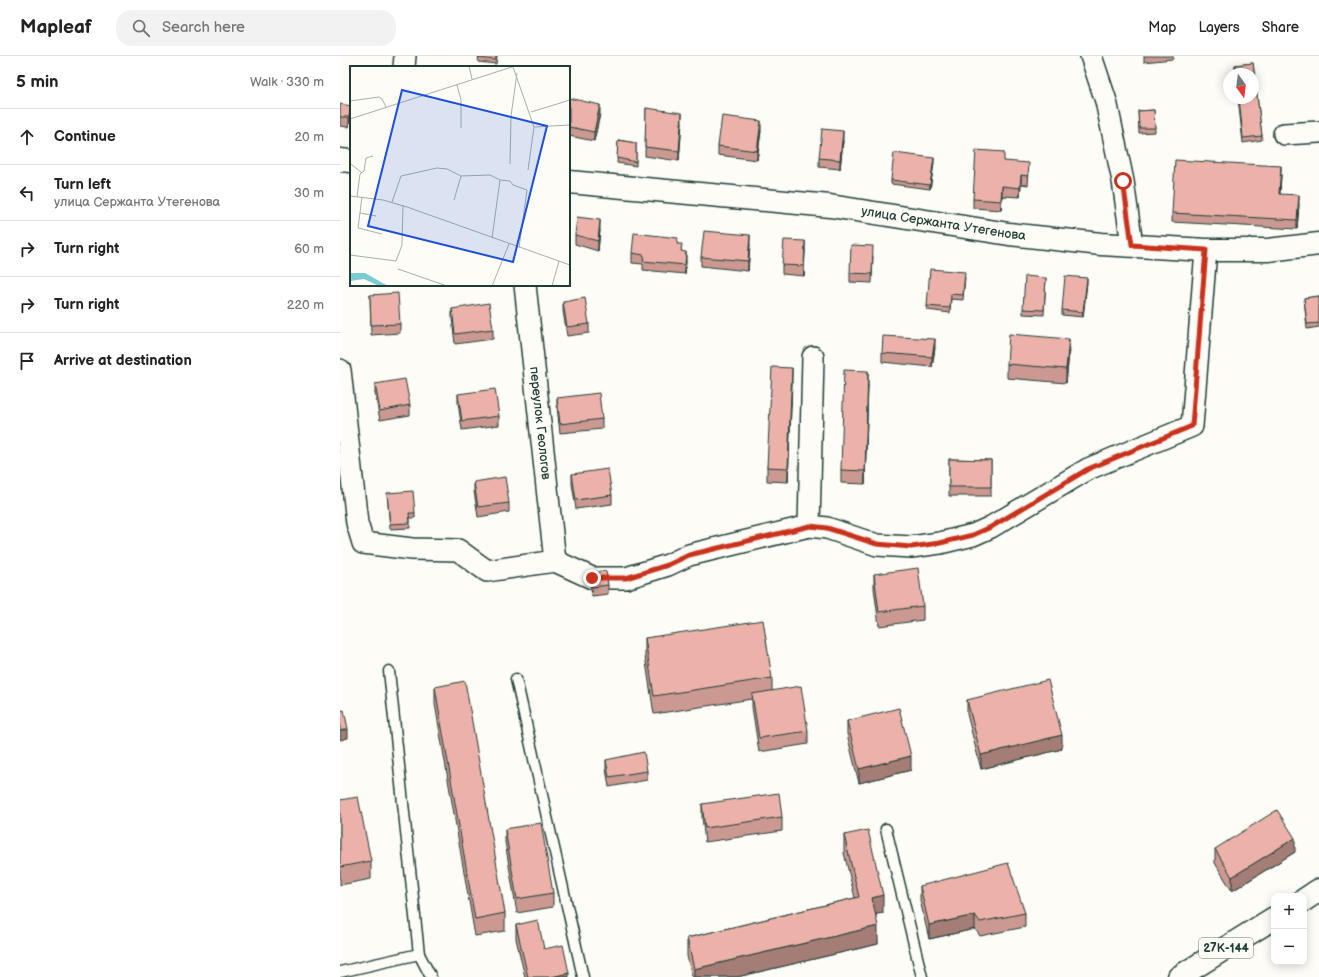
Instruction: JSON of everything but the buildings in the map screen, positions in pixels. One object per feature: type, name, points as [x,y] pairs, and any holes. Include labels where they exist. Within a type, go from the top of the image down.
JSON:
[{"type":"main road","points":[[340,160],[350,161]]},
{"type":"main road","name":"улица Сержанта Утегенова","points":[[570,182],[830,206],[1009,234],[1101,244],[1206,250],[1268,250],[1319,244]]},
{"type":"main road","points":[[1307,898],[1319,890]]},
{"type":"main road","name":"27К-144","points":[[1179,977],[1271,920]]},
{"type":"street","points":[[404,66],[405,56]]},
{"type":"street","points":[[1091,56],[1108,108],[1123,181],[1132,245]]},
{"type":"street","points":[[1284,134],[1319,132]]},
{"type":"street","points":[[340,370],[357,524],[363,543],[412,549],[458,550],[487,571],[555,561],[592,578],[626,578],[668,565],[689,555],[810,526],[827,528],[877,544],[911,547],[940,543],[973,535],[991,527],[1088,469],[1192,426],[1206,250]]},
{"type":"street","name":"переулок Геологов","points":[[525,286],[555,561]]},
{"type":"street","points":[[810,526],[813,357]]},
{"type":"lane","points":[[388,671],[419,954],[431,977]]},
{"type":"lane","points":[[516,679],[583,977]]},
{"type":"lane","points":[[886,829],[922,977]]},
{"type":"lane","points":[[340,972],[419,954]]},
{"type":"route","points":[[592,578],[626,578],[668,565],[689,555],[810,526],[827,528],[877,544],[911,547],[940,543],[973,535],[991,527],[1088,469],[1192,426],[1206,250],[1132,245],[1123,181]]}]
